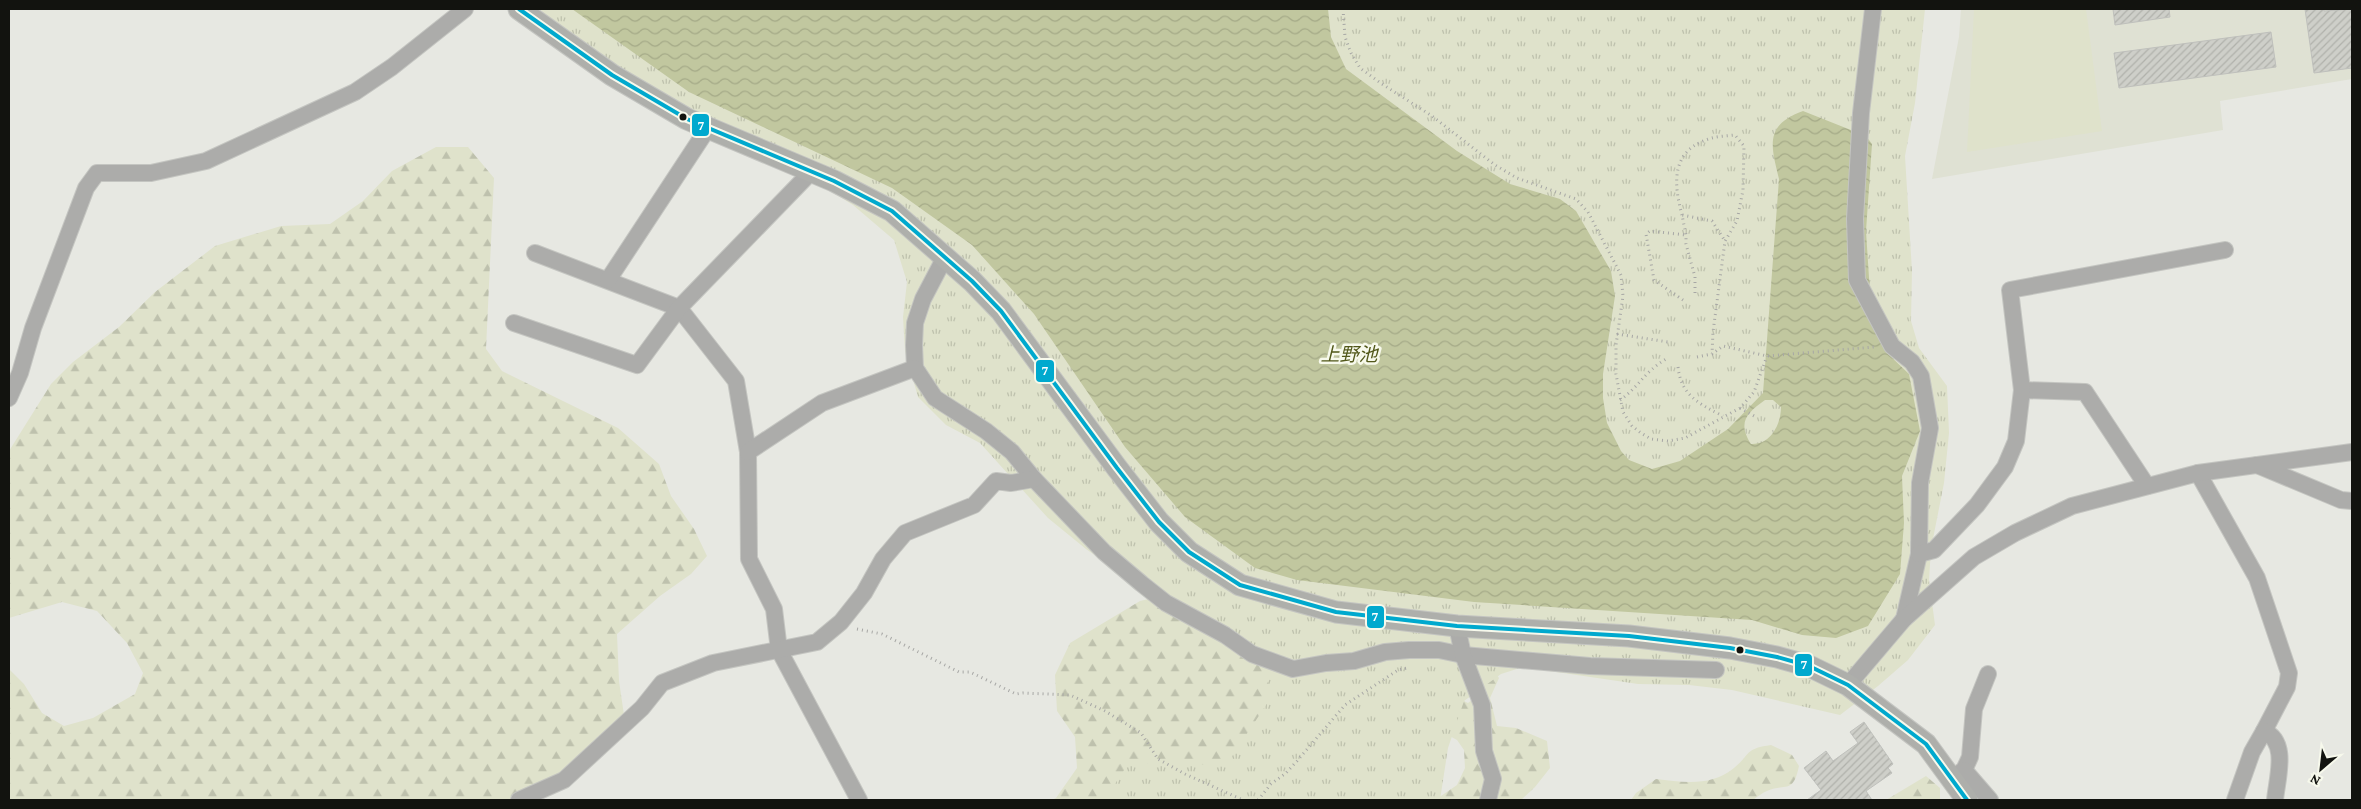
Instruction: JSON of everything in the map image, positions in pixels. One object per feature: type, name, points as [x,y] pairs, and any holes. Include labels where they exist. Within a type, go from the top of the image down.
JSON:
[{"type":"main road","points":[[519,9],[536,16],[612,75],[687,119],[834,181],[892,212],[945,257],[1001,311],[1116,468],[1160,522],[1189,552],[1240,585],[1336,612],[1457,626],[1628,636],[1730,648],[1777,657],[1809,666],[1848,685],[1926,744],[1958,774],[1967,800]]},
{"type":"street","points":[[9,398],[20,374],[33,328],[86,188],[98,173],[151,173],[206,161],[354,92],[392,67],[465,9]]},
{"type":"street","points":[[1873,9],[1861,113],[1856,200],[1857,280],[1892,346],[1912,362],[1921,376],[1930,428],[1920,483],[1919,554],[1904,619]]},
{"type":"street","points":[[608,280],[708,128]]},
{"type":"street","points":[[514,323],[637,365],[679,308],[812,172]]},
{"type":"street","points":[[1919,554],[1934,550],[1977,505],[2005,467],[2016,441],[2022,390],[2010,290],[2225,250]]},
{"type":"street","points":[[535,253],[679,308],[736,381],[748,452],[749,559],[774,609],[779,650],[859,800]]},
{"type":"street","points":[[945,257],[922,299],[915,324],[916,368],[935,398],[986,431],[1012,452],[1034,479],[1104,552],[1166,603],[1225,635],[1252,654],[1292,669],[1326,663],[1354,661],[1385,652],[1439,650],[1463,655],[1590,666],[1716,670]]},
{"type":"street","points":[[748,452],[822,403],[916,368]]},
{"type":"street","points":[[2022,390],[2085,392],[2146,486]]},
{"type":"street","points":[[1848,685],[1904,619],[1974,557],[2015,533],[2072,506],[2198,473],[2352,452]]},
{"type":"street","points":[[2257,465],[2341,500],[2352,501]]},
{"type":"street","points":[[2198,473],[2257,578],[2289,673],[2287,687],[2252,752],[2235,800]]},
{"type":"street","points":[[519,800],[564,780],[642,708],[662,683],[713,663],[817,642],[841,622],[864,593],[883,559],[905,533],[974,504],[996,481],[1011,483],[1034,479]]},
{"type":"street","points":[[1457,626],[1463,655],[1482,705],[1484,751],[1493,779],[1488,800]]},
{"type":"street","points":[[1988,674],[1974,709],[1970,757],[1958,774],[1990,800]]},
{"type":"street","points":[[2264,731],[2273,735],[2280,746],[2275,800]]},
{"type":"path","points":[[1343,9],[1345,36],[1351,53],[1360,68],[1432,116],[1495,165],[1517,178],[1576,199],[1588,212],[1621,275],[1623,296],[1617,334],[1616,374],[1623,412],[1632,426],[1651,439],[1668,441],[1685,438],[1740,408],[1754,392],[1767,356]]},
{"type":"path","points":[[1695,293],[1691,260],[1686,244],[1686,235],[1675,181],[1682,158],[1694,146],[1712,138],[1735,135],[1744,146],[1743,190],[1737,221],[1725,241],[1713,332],[1712,354]]},
{"type":"path","points":[[1682,215],[1712,221],[1725,241]]},
{"type":"path","points":[[1683,300],[1654,280],[1646,234],[1650,231],[1686,235]]},
{"type":"path","points":[[1617,334],[1668,342]]},
{"type":"path","points":[[1697,357],[1712,354],[1723,346],[1767,356],[1892,346]]},
{"type":"path","points":[[1620,400],[1636,388],[1652,368],[1666,359]]},
{"type":"path","points":[[1678,366],[1680,380],[1686,391],[1695,401],[1723,416]]},
{"type":"path","points":[[1740,408],[1756,417]]},
{"type":"path","points":[[841,622],[854,628],[882,634],[960,672],[970,672],[1016,694],[1070,695],[1105,711],[1141,733],[1158,759],[1170,767],[1243,800]]},
{"type":"path","points":[[1258,800],[1271,784],[1298,761],[1344,705],[1398,670],[1414,666]]},
{"type":"shaded area","points":[[1961,9],[2352,9],[2352,79],[2220,101],[2223,130],[1932,179],[1959,37]]},
{"type":"green space","points":[[540,9],[1925,9],[1915,103],[1905,156],[1912,271],[1911,321],[1919,348],[1947,386],[1949,433],[1944,483],[1931,549],[1929,580],[1935,625],[1908,660],[1840,715],[1732,690],[1689,685],[1638,684],[1523,667],[1501,674],[1464,701],[1448,748],[1440,800],[1104,800],[1127,766],[1173,761],[1225,767],[1270,699],[1266,664],[1228,641],[1203,614],[1173,601],[1117,571],[1086,549],[1048,518],[980,443],[946,425],[918,397],[905,351],[903,317],[907,282],[894,240],[853,205],[789,166],[580,56]]},
{"type":"green space","points":[[1974,9],[2086,9],[2102,131],[1967,152]]},
{"type":"green space","points":[[436,147],[468,147],[494,178],[486,349],[502,371],[618,428],[659,464],[671,496],[694,529],[707,556],[691,574],[660,596],[617,634],[619,681],[624,715],[536,800],[9,800],[9,669],[24,684],[42,713],[64,726],[93,718],[135,694],[143,673],[127,643],[97,611],[62,602],[9,618],[9,451],[51,384],[73,362],[119,327],[155,292],[215,246],[281,226],[330,224],[363,201],[392,171]]},
{"type":"green space","points":[[1174,593],[1213,609],[1277,677],[1274,709],[1234,767],[1143,800],[1052,800],[1056,798],[1077,768],[1075,737],[1057,711],[1055,675],[1070,643],[1140,601]]},
{"type":"green space","points":[[1493,669],[1499,678],[1490,698],[1497,726],[1516,728],[1547,741],[1550,768],[1535,787],[1521,800],[1435,800],[1457,785],[1465,768],[1464,750],[1457,740],[1444,733],[1458,698],[1468,703],[1473,699]]},
{"type":"green space","points":[[1771,745],[1792,755],[1799,766],[1797,775],[1792,784],[1767,791],[1753,800],[1631,800],[1636,793],[1656,779],[1696,782],[1716,778],[1734,768],[1752,750]]},
{"type":"green space","points":[[1926,776],[1940,788],[1940,800],[1886,800]]},
{"type":"water","name":"上野池","points":[[572,9],[1328,9],[1331,37],[1346,69],[1457,151],[1510,184],[1560,199],[1576,211],[1611,271],[1615,296],[1603,374],[1603,398],[1607,423],[1621,451],[1629,460],[1652,469],[1680,461],[1728,429],[1763,393],[1779,179],[1773,147],[1773,138],[1776,130],[1790,117],[1803,111],[1866,136],[1872,144],[1866,231],[1872,324],[1887,353],[1909,374],[1920,431],[1902,476],[1904,523],[1900,574],[1868,626],[1836,638],[1802,635],[1752,620],[1474,602],[1297,580],[1255,568],[1185,517],[1125,447],[1034,314],[972,245],[892,188],[689,92]],"holes":[[[1765,400],[1773,400],[1781,407],[1777,426],[1764,441],[1751,444],[1745,430],[1746,419],[1753,409]]]},
{"type":"building","points":[[2113,9],[2169,9],[2170,17],[2115,25]]},
{"type":"building","points":[[2305,9],[2324,9],[2324,11],[2352,9],[2352,68],[2314,73]]},
{"type":"building","points":[[2271,32],[2276,67],[2119,88],[2114,53]]},
{"type":"building","points":[[1864,722],[1893,764],[1888,768],[1892,773],[1866,791],[1872,800],[1807,800],[1821,790],[1804,768],[1826,751],[1833,761],[1858,743],[1850,732]]},
{"type":"transit line","name":"7","points":[[519,9],[612,75],[687,119],[834,181],[892,211],[972,281],[1001,311],[1159,522],[1189,552],[1240,585],[1336,612],[1457,626],[1629,636],[1730,648],[1777,657],[1809,666],[1848,685],[1926,744],[1967,800]]}]
